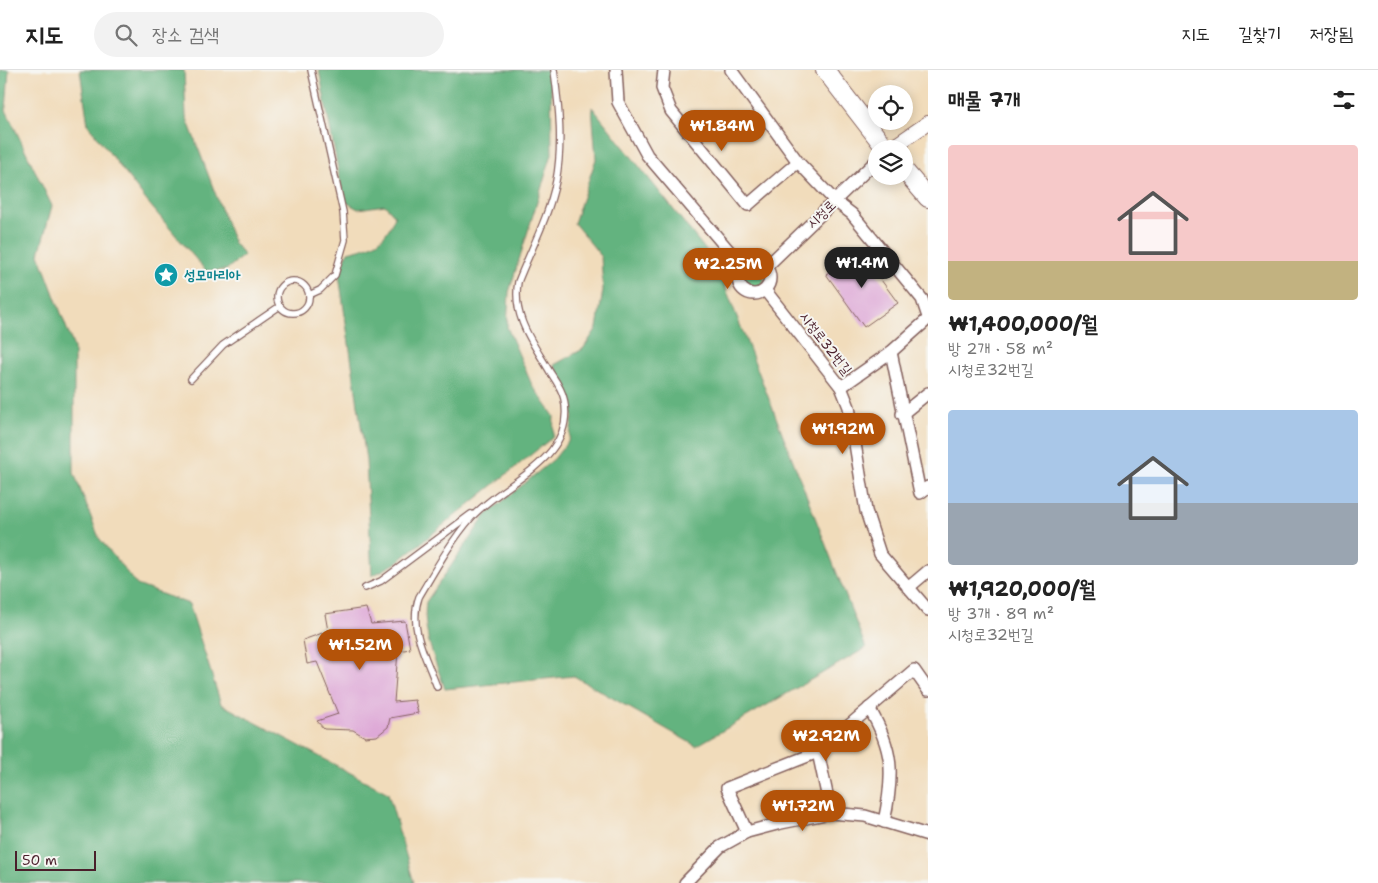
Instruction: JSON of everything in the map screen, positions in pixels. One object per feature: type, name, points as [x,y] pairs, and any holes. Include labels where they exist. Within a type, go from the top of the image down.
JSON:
[{"type":"main road","points":[[825,70],[879,140]]},
{"type":"main road","points":[[913,180],[928,198]]},
{"type":"street","points":[[616,70],[618,102],[647,155],[742,266]]},
{"type":"street","points":[[664,70],[662,88],[671,111],[748,205],[798,162]]},
{"type":"street","points":[[731,70],[798,162],[835,201],[852,214],[922,299],[928,318],[891,352],[841,387]]},
{"type":"street","points":[[903,140],[928,123]]},
{"type":"street","name":"시청로","points":[[766,267],[868,170]]},
{"type":"street","points":[[752,262],[766,267],[770,276],[765,290],[755,294],[749,293],[740,287],[738,276],[742,266],[752,262]]},
{"type":"street","name":"시청로32번길","points":[[765,290],[841,387],[849,407],[866,511],[880,554],[928,610]]},
{"type":"street","points":[[891,352],[902,414],[920,493],[928,487]]},
{"type":"street","points":[[902,414],[928,393]]},
{"type":"street","points":[[908,588],[928,571]]},
{"type":"street","points":[[747,832],[727,788],[818,752],[914,670],[928,690]]},
{"type":"street","points":[[869,708],[884,733],[890,758],[890,793],[884,822]]},
{"type":"street","points":[[818,752],[831,813]]},
{"type":"street","points":[[685,883],[720,847],[747,832],[831,813],[865,816],[928,835]]},
{"type":"lane","points":[[309,295],[328,283],[335,275],[345,240],[343,212],[311,70]]},
{"type":"lane","points":[[365,588],[381,580],[549,455],[561,434],[565,420],[562,392],[524,330],[516,300],[518,282],[550,201],[558,167],[559,125],[554,70]]},
{"type":"lane","points":[[290,281],[305,286],[309,295],[307,305],[299,312],[288,313],[280,306],[278,291],[281,287],[290,281]]},
{"type":"lane","points":[[192,379],[222,345],[280,306]]},
{"type":"lane","points":[[437,687],[416,631],[414,610],[422,592],[461,532],[485,504]]},
{"type":"green space","points":[[0,70],[9,70],[6,110],[52,206],[39,254],[74,348],[74,473],[99,538],[137,585],[189,604],[221,704],[388,793],[414,883],[0,883]]},
{"type":"green space","points":[[80,70],[184,70],[186,116],[234,243],[244,255],[226,270],[206,271],[145,199],[88,125]]},
{"type":"green space","points":[[319,70],[550,70],[552,154],[509,292],[507,327],[532,385],[554,416],[553,437],[396,563],[372,576],[366,460],[339,275],[348,252],[378,242],[387,232],[395,216],[385,205],[358,209],[344,201]]},
{"type":"green space","points":[[592,107],[716,263],[866,648],[696,746],[574,676],[445,689],[426,625],[426,602],[486,515],[554,459],[569,440],[573,416],[569,394],[554,365],[583,349],[597,328],[603,290],[601,256],[574,223],[596,159]]},
{"type":"green space","points":[[754,268],[761,271],[764,278],[761,285],[754,288],[747,285],[744,278],[747,271]]},
{"type":"building","points":[[859,250],[898,303],[864,327],[826,274]]},
{"type":"building","points":[[366,608],[371,624],[405,621],[410,649],[398,651],[394,702],[415,700],[418,713],[390,718],[388,727],[377,736],[365,737],[353,730],[324,729],[317,721],[338,714],[317,662],[307,664],[303,640],[328,631],[325,614]]},
{"type":"place","name":"성모마리아","points":[[166,275]]}]
